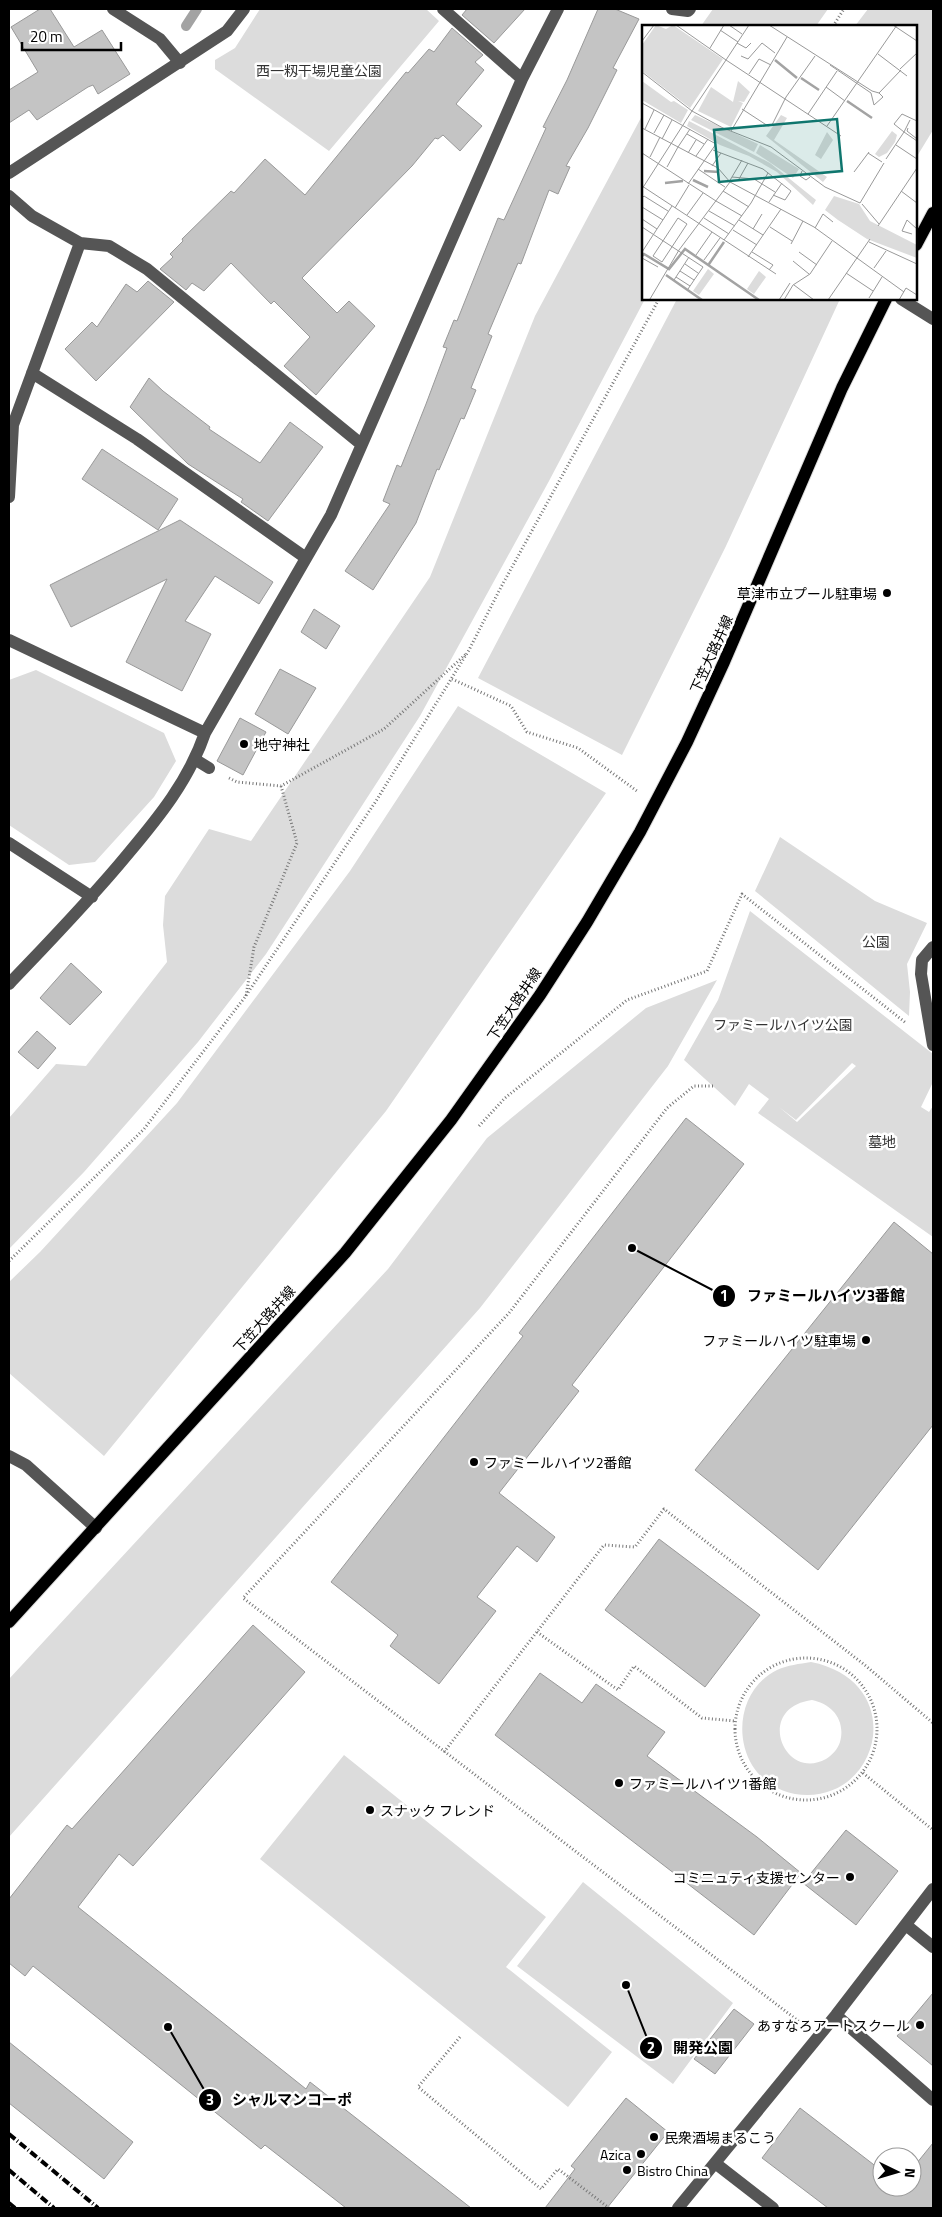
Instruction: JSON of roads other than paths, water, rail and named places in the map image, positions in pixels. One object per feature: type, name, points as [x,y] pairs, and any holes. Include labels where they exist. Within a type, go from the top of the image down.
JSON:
[{"type":"main road","points":[[917,242],[933,213]]},
{"type":"main road","name":"下笠大路井線","points":[[9,1622],[345,1253],[451,1120],[540,995],[582,930],[687,742],[724,662],[842,388],[886,300]]},
{"type":"street","points":[[113,9],[160,39],[180,63]]},
{"type":"street","points":[[9,173],[227,31],[244,9]]},
{"type":"street","points":[[442,9],[522,79]]},
{"type":"street","points":[[9,984],[92,897],[165,809],[196,760],[205,733],[331,516],[522,79],[558,9]]},
{"type":"street","points":[[672,9],[690,9]]},
{"type":"street","points":[[9,196],[32,216],[80,244],[109,246],[147,269],[361,444]]},
{"type":"street","points":[[9,497],[13,425],[52,325],[80,244]]},
{"type":"street","points":[[903,300],[933,319]]},
{"type":"street","points":[[32,373],[137,438],[306,558]]},
{"type":"street","points":[[9,640],[205,733]]},
{"type":"street","points":[[196,760],[209,768]]},
{"type":"street","points":[[9,843],[92,897]]},
{"type":"street","points":[[932,1044],[921,974],[922,960],[933,947]]},
{"type":"street","points":[[9,1456],[26,1465],[96,1528]]},
{"type":"street","points":[[678,2208],[836,2015],[933,1890]]},
{"type":"street","points":[[906,1924],[933,1947]]},
{"type":"street","points":[[836,2015],[933,2100]]},
{"type":"street","points":[[715,2163],[773,2208]]},
{"type":"waterway","points":[[186,26],[197,9]]},
{"type":"railway","points":[[9,2134],[98,2208]]},
{"type":"railway","points":[[9,2170],[54,2208]]},
{"type":"railway","points":[[9,2203],[15,2208]]},
{"type":"place","name":"草津市立プール駐車場","points":[[887,593]]},
{"type":"place","name":"地守神社","points":[[244,744]]},
{"type":"place","name":"ファミールハイツ3番館","points":[[632,1248]]},
{"type":"place","name":"ファミールハイツ駐車場","points":[[866,1340]]},
{"type":"place","name":"ファミールハイツ2番館","points":[[474,1462]]},
{"type":"place","name":"ファミールハイツ1番館","points":[[619,1783]]},
{"type":"place","name":"スナック フレンド","points":[[370,1810]]},
{"type":"place","name":"コミニュティ支援センター","points":[[850,1877]]},
{"type":"place","name":"開発公園","points":[[626,1985]]},
{"type":"place","name":"あすなろアートスクール","points":[[920,2025]]},
{"type":"place","name":"シャルマンコーポ","points":[[168,2027]]},
{"type":"place","name":"民衆酒場まるこう","points":[[654,2137]]},
{"type":"place","name":"Azica","points":[[641,2154]]},
{"type":"place","name":"Bistro China","points":[[627,2170]]},
{"type":"park label","name":"西一籾干場児童公園","points":[[319,70]]},
{"type":"park label","name":"公園","points":[[876,941]]},
{"type":"park label","name":"ファミールハイツ公園","points":[[783,1024]]},
{"type":"park label","name":"墓地","points":[[882,1141]]}]
